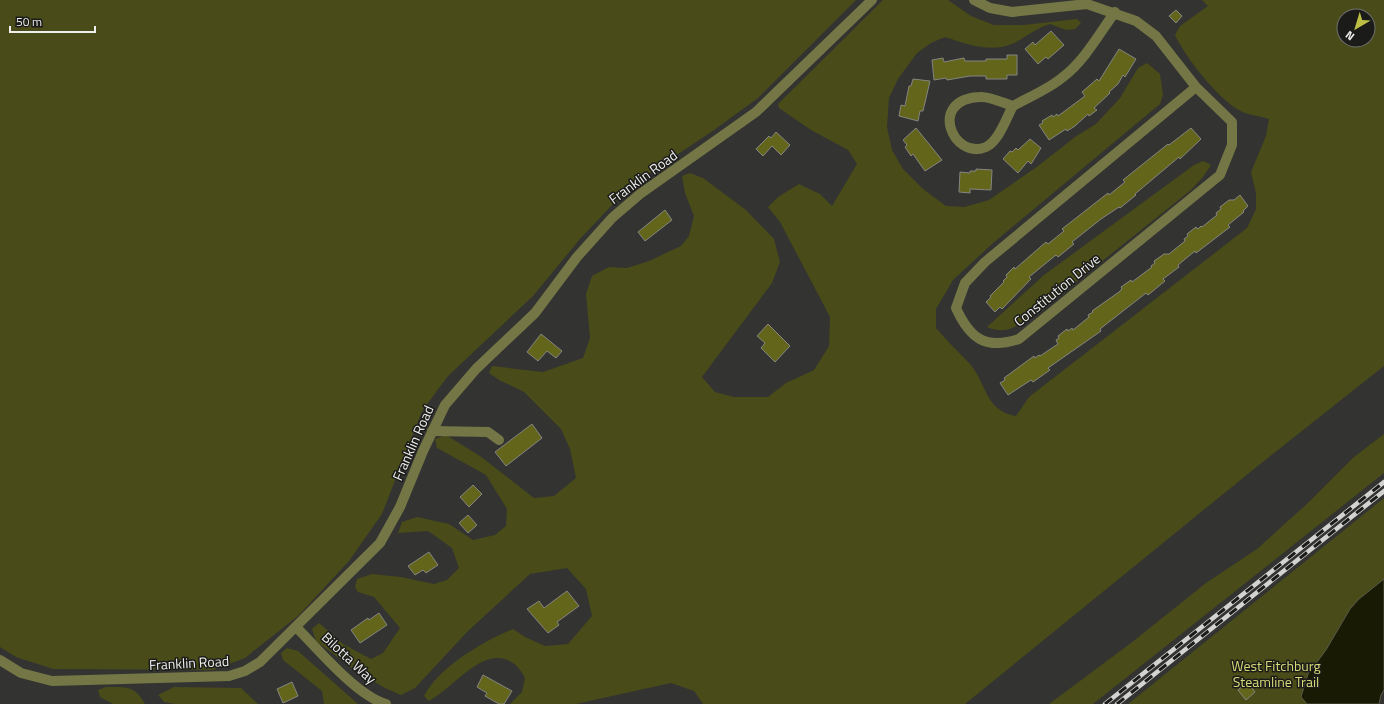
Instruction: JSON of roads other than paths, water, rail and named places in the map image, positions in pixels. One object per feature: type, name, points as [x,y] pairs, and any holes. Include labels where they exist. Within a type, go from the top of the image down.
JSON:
[{"type":"street","name":"Franklin Road","points":[[0,660],[21,673],[52,681],[71,682],[229,676],[245,671],[260,662],[297,628],[385,537],[400,508],[432,431],[450,398],[476,369],[531,317],[577,257],[612,218],[640,194],[756,112],[872,0]]},
{"type":"street","name":"Constitution Drive","points":[[974,0],[990,8],[1012,12],[1087,4],[1136,20],[1156,36],[1196,86],[1232,122],[1232,145],[1220,174],[1019,339],[1003,344],[991,344],[977,338],[962,322],[956,308],[965,283],[985,262],[1196,86]]},
{"type":"street","points":[[1012,106],[981,96],[959,102],[951,113],[949,124],[952,135],[962,144],[976,149],[986,147],[995,140],[1012,106],[1062,78],[1075,66],[1115,12]]},
{"type":"street","points":[[432,431],[488,432],[499,440]]},
{"type":"street","name":"Bilotta Way","points":[[297,628],[354,685],[369,696],[386,704]]},
{"type":"railway","points":[[1105,704],[1384,482]]},
{"type":"railway","points":[[1117,704],[1384,491]]},
{"type":"park label","name":"West Fitchburg Steamline Trail","points":[[1276,674]]}]
